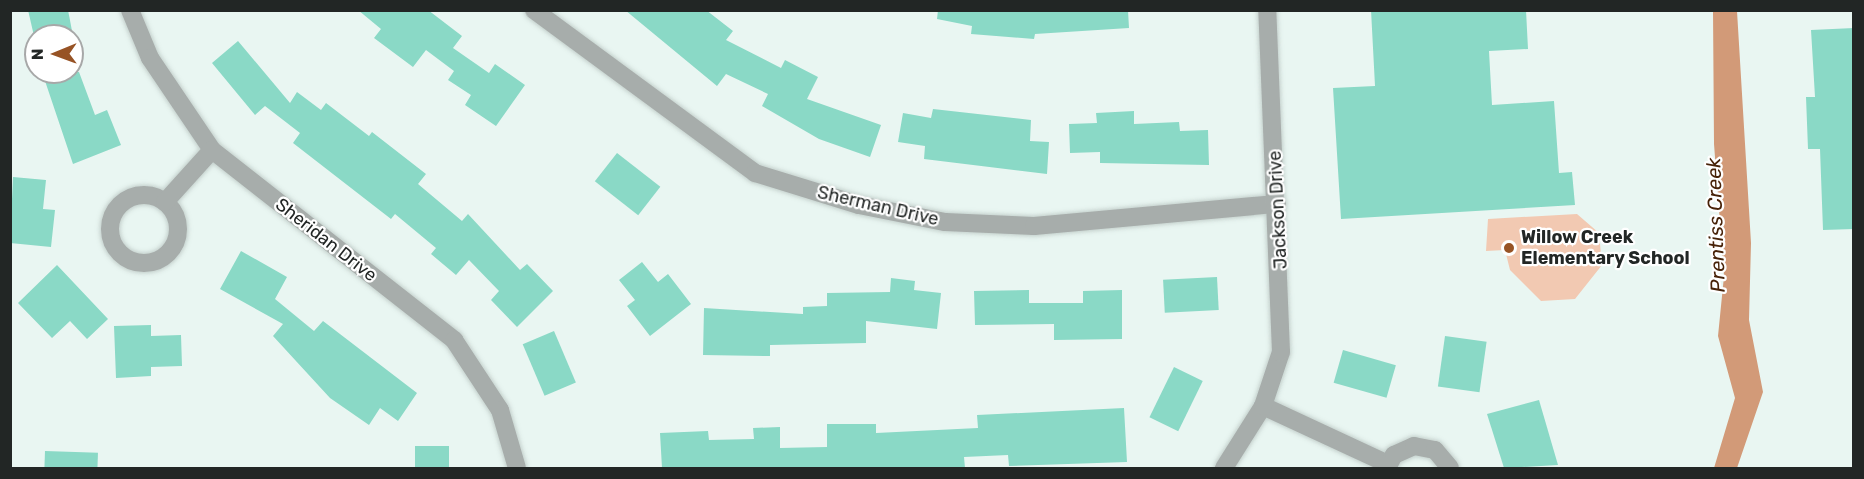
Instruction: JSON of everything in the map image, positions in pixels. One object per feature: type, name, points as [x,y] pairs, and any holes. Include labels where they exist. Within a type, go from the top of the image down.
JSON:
[{"type":"street","name":"Sheridan Drive","points":[[130,10],[150,58],[212,150],[454,340],[500,410],[517,468]]},
{"type":"street","name":"Sherman Drive","points":[[534,10],[755,173],[859,205],[945,222],[1034,226],[1277,204]]},
{"type":"street","name":"Jackson Drive","points":[[1224,468],[1263,406],[1281,352],[1284,319],[1267,10]]},
{"type":"street","points":[[165,202],[212,150]]},
{"type":"street","points":[[1263,406],[1387,466],[1414,446],[1435,450],[1450,468]]},
{"type":"shaded area","points":[[1713,11],[1737,11],[1751,243],[1749,320],[1763,392],[1737,468],[1714,468],[1735,398],[1718,336],[1724,276],[1714,144]]},
{"type":"shaded area","points":[[1577,214],[1599,233],[1602,265],[1575,299],[1541,301],[1510,270],[1505,250],[1486,251],[1488,219]]},
{"type":"building","points":[[28,10],[68,10],[71,24],[31,24]]},
{"type":"building","points":[[358,10],[428,10],[462,36],[453,48],[489,73],[495,64],[525,85],[496,126],[465,105],[471,95],[448,80],[454,71],[426,50],[413,67],[374,38],[381,29]]},
{"type":"building","points":[[625,10],[706,10],[733,31],[726,40],[781,68],[785,60],[818,77],[807,99],[881,125],[870,157],[819,139],[762,106],[768,94],[726,74],[717,86]]},
{"type":"building","points":[[938,10],[1128,10],[1129,28],[1035,34],[1034,39],[971,34],[972,26],[937,19]]},
{"type":"building","points":[[1371,10],[1526,10],[1528,49],[1489,51],[1492,105],[1554,101],[1559,173],[1572,172],[1575,205],[1341,219],[1333,88],[1375,86]]},
{"type":"building","points":[[1854,28],[1854,229],[1823,230],[1820,149],[1808,149],[1806,97],[1815,97],[1811,30]]},
{"type":"building","points":[[238,41],[290,103],[297,92],[321,110],[326,103],[369,136],[372,132],[426,174],[418,184],[462,221],[468,214],[520,270],[527,264],[553,291],[517,327],[491,300],[499,291],[469,260],[456,275],[431,254],[436,248],[395,214],[391,219],[293,143],[300,133],[265,106],[255,115],[212,63]]},
{"type":"building","points":[[46,84],[83,84],[95,115],[107,110],[121,145],[73,164]]},
{"type":"building","points":[[933,109],[1031,120],[1030,141],[1049,142],[1047,174],[924,159],[925,146],[898,142],[903,113],[931,118]]},
{"type":"building","points":[[1134,111],[1134,124],[1179,122],[1180,131],[1208,130],[1209,165],[1100,163],[1100,152],[1070,153],[1069,124],[1097,123],[1096,113]]},
{"type":"building","points":[[617,153],[660,187],[638,215],[595,181]]},
{"type":"building","points":[[13,177],[46,180],[43,209],[55,210],[51,247],[10,243]]},
{"type":"building","points":[[241,251],[287,277],[275,299],[314,331],[323,321],[417,393],[398,421],[380,408],[369,425],[330,398],[273,336],[283,324],[220,289]]},
{"type":"building","points":[[642,262],[658,282],[668,274],[691,304],[650,336],[627,306],[635,300],[619,280]]},
{"type":"building","points":[[57,265],[108,319],[87,339],[70,321],[52,338],[18,303]]},
{"type":"building","points":[[1217,277],[1219,310],[1165,313],[1163,280]]},
{"type":"building","points":[[891,278],[915,281],[914,290],[941,293],[937,329],[866,321],[866,343],[770,345],[770,356],[703,355],[704,308],[803,314],[803,307],[827,306],[827,293],[890,292]]},
{"type":"building","points":[[1029,290],[1029,303],[1083,303],[1083,291],[1122,290],[1122,339],[1054,340],[1054,324],[975,325],[974,291]]},
{"type":"building","points":[[151,325],[151,336],[181,335],[182,366],[151,367],[151,376],[116,378],[114,326]]},
{"type":"building","points":[[554,331],[576,383],[545,396],[523,344]]},
{"type":"building","points":[[1445,336],[1487,342],[1479,392],[1438,387]]},
{"type":"building","points":[[1343,350],[1396,365],[1386,398],[1334,383]]},
{"type":"building","points":[[1174,367],[1203,381],[1178,431],[1149,417]]},
{"type":"building","points":[[1539,400],[1558,465],[1504,468],[1487,414]]},
{"type":"building","points":[[1124,408],[1127,462],[1009,466],[1008,455],[964,457],[965,468],[662,468],[660,433],[708,431],[709,440],[754,439],[753,428],[780,427],[780,448],[827,447],[827,424],[876,424],[876,433],[978,428],[977,415]]},
{"type":"building","points":[[415,446],[449,446],[449,468],[415,468]]},
{"type":"building","points":[[45,451],[98,453],[97,468],[44,468]]},
{"type":"place","name":"Willow Creek Elementary School","points":[[1509,248]]},
{"type":"water label","name":"Prentiss Creek","points":[[1716,225]]}]
